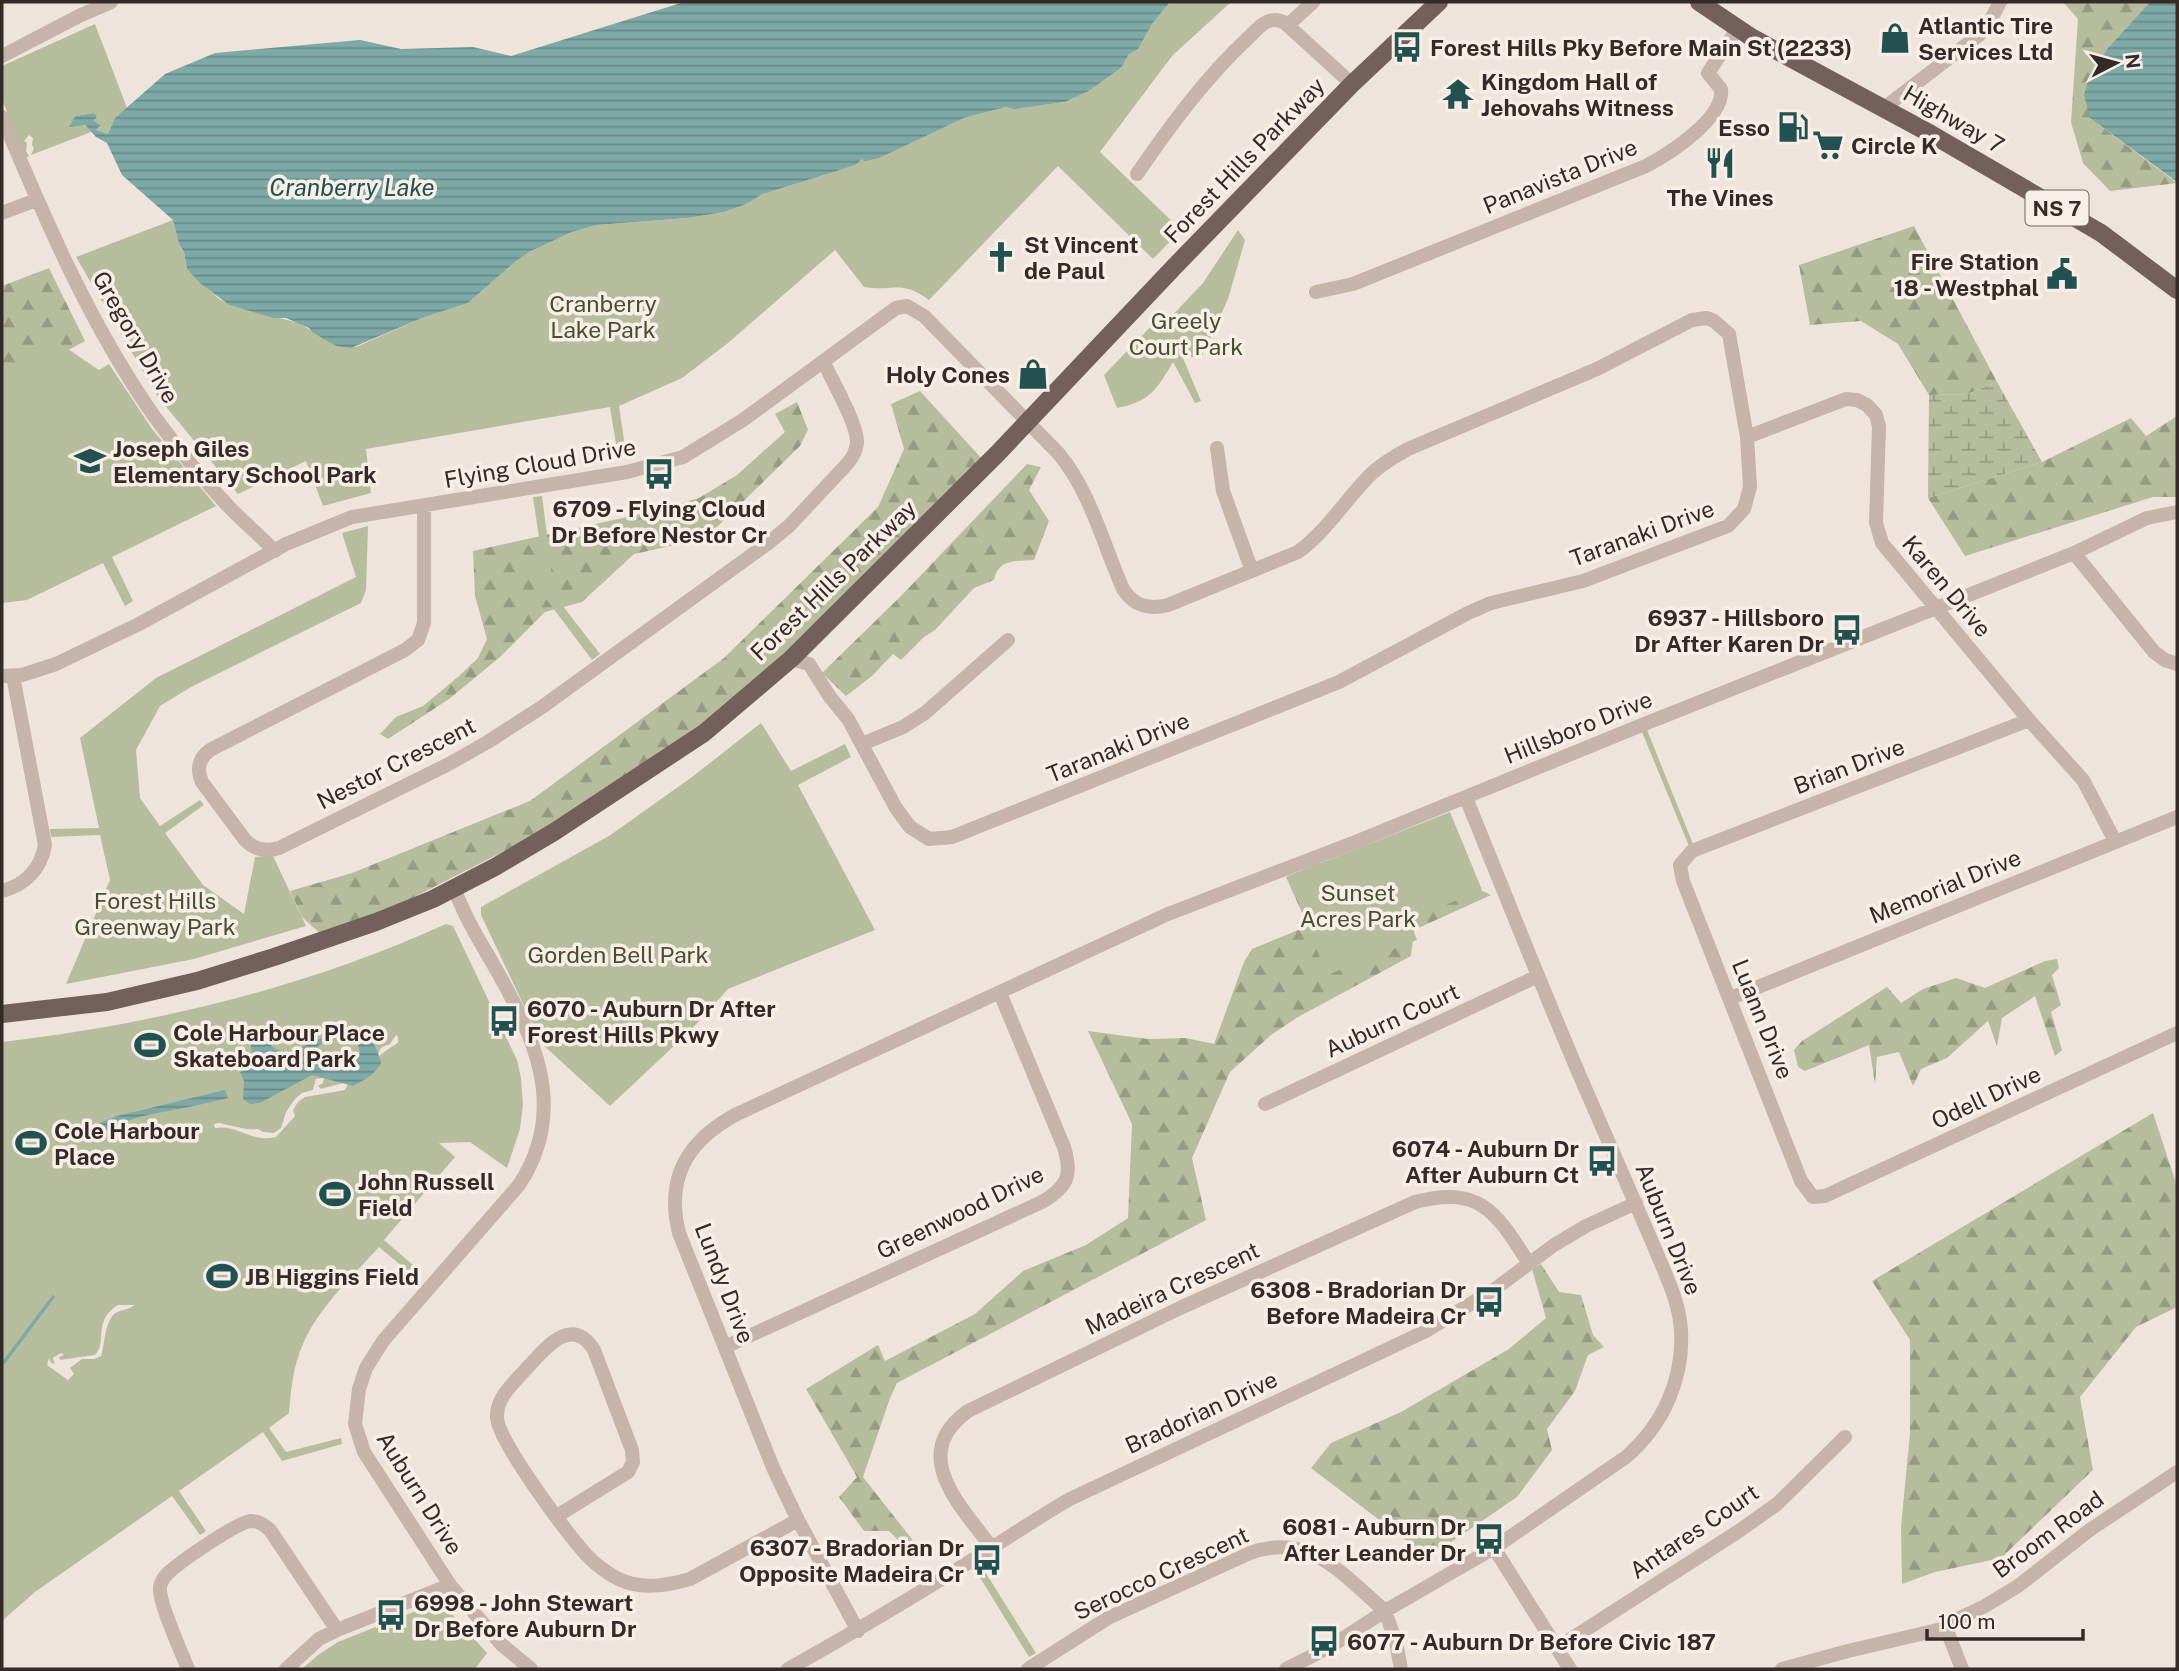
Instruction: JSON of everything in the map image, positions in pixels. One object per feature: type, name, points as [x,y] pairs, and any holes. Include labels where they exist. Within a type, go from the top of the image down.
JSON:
[{"type":"main road","name":"Forest Hills Parkway","points":[[2,1014],[107,1002],[197,981],[376,922],[433,899],[495,867],[650,771],[704,733],[791,659],[1028,421],[1352,84],[1439,2]]},
{"type":"main road","name":"Highway 7","points":[[1699,2],[1738,28],[1884,108],[2101,233],[2177,290]]},
{"type":"main road","name":"Forest Hills Parkway","points":[[2,1004],[111,990],[129,996]]},
{"type":"street","points":[[2,56],[111,2]]},
{"type":"street","points":[[1288,25],[1313,2]]},
{"type":"street","points":[[1884,108],[1979,35],[1988,25],[2000,2]]},
{"type":"street","points":[[1137,174],[1169,127],[1238,48],[1268,21],[1280,20],[1288,25],[1352,84]]},
{"type":"street","name":"Panavista Drive","points":[[1316,292],[1353,284],[1646,166],[1673,151],[1702,125],[1721,102],[1721,89],[1708,73],[1738,28]]},
{"type":"street","name":"Gregory Drive","points":[[2,117],[36,200],[112,349],[155,416],[229,507],[275,551]]},
{"type":"street","points":[[2,213],[36,200]]},
{"type":"street","name":"Flying Cloud Drive","points":[[7,676],[40,671],[63,661],[139,624],[275,551],[352,517],[627,472],[684,457],[720,435],[888,312],[907,306],[924,316],[1028,421]]},
{"type":"street","name":"Taranaki Drive","points":[[791,659],[809,664],[848,719],[896,808],[910,827],[929,839],[952,837],[1339,682],[1491,603],[1583,581],[1724,528],[1741,514],[1749,497],[1747,437],[1729,334],[1717,322],[1707,318],[1688,321],[1627,355],[1408,449],[1370,475],[1313,541],[1288,557],[1161,607],[1150,608],[1132,601],[1122,589],[1076,477],[1028,421]]},
{"type":"street","name":"Nestor Crescent","points":[[424,506],[424,623],[418,640],[405,650],[210,750],[201,761],[199,771],[202,782],[245,840],[254,847],[265,850],[279,848],[486,743],[541,707],[789,526],[850,461],[857,443],[854,428],[823,361]]},
{"type":"street","name":"Karen Drive","points":[[1747,437],[1840,400],[1857,400],[1872,410],[1878,420],[1878,535],[1888,552],[2083,780],[2115,841]]},
{"type":"street","points":[[1217,448],[1223,491],[1252,571]]},
{"type":"street","name":"Hillsboro Drive","points":[[1000,993],[1168,914],[1466,798],[2074,553],[2147,518],[2177,512]]},
{"type":"street","points":[[2074,553],[2154,653],[2177,664]]},
{"type":"street","points":[[862,744],[903,727],[925,713],[1008,640]]},
{"type":"street","points":[[2,891],[16,887],[27,879],[41,859],[45,845],[7,676]]},
{"type":"street","name":"Brian Drive","points":[[1686,855],[2029,720]]},
{"type":"street","name":"Auburn Drive","points":[[1286,1669],[1328,1648],[1385,1611],[1494,1548],[1634,1450],[1658,1420],[1672,1393],[1681,1355],[1679,1317],[1674,1294],[1538,976],[1466,798]]},
{"type":"street","name":"Memorial Drive","points":[[1731,998],[2177,817]]},
{"type":"street","name":"Luann Drive","points":[[1686,855],[1681,865],[1683,881],[1801,1181],[1813,1197]]},
{"type":"street","name":"Auburn Drive","points":[[454,887],[460,907],[508,991],[536,1055],[543,1084],[543,1124],[536,1153],[519,1185],[376,1351],[366,1368],[359,1389],[355,1417],[357,1436],[364,1452],[450,1585],[501,1644],[531,1669]]},
{"type":"street","name":"Auburn Court","points":[[1265,1104],[1538,976]]},
{"type":"street","name":"Greenwood Drive","points":[[725,1347],[1029,1208],[1061,1189],[1069,1171],[1064,1147],[1000,993]]},
{"type":"street","name":"Lundy Drive","points":[[858,1630],[774,1470],[679,1233],[675,1218],[676,1188],[686,1157],[712,1129],[737,1114],[1000,993]]},
{"type":"street","name":"Odell Drive","points":[[1813,1197],[1825,1196],[2177,1033]]},
{"type":"street","name":"Madeira Crescent","points":[[992,1548],[945,1483],[941,1469],[942,1448],[951,1426],[968,1411],[1180,1308],[1399,1208],[1423,1200],[1452,1196],[1484,1206],[1501,1221],[1528,1262]]},
{"type":"street","name":"Bradorian Drive","points":[[788,1669],[858,1630],[992,1548],[1020,1527],[1070,1499],[1426,1331],[1495,1289],[1528,1262],[1586,1226],[1636,1203]]},
{"type":"street","points":[[557,1516],[628,1472],[634,1459],[592,1348],[580,1338],[569,1335],[551,1342],[500,1400],[496,1414],[501,1433],[557,1516],[584,1552],[626,1582],[662,1586],[690,1579],[798,1520]]},
{"type":"street","name":"Antares Court","points":[[1557,1648],[1777,1504],[1845,1437]]},
{"type":"street","name":"Broom Road","points":[[1782,1669],[1945,1628],[1951,1622],[2018,1586],[2091,1529],[2177,1472]]},
{"type":"street","points":[[188,1669],[161,1599],[161,1584],[164,1577],[176,1567],[235,1527],[247,1522],[260,1522],[270,1530],[337,1630]]},
{"type":"street","name":"Serocco Crescent","points":[[1028,1669],[1108,1618],[1251,1553],[1273,1547],[1296,1548],[1318,1556],[1385,1611]]},
{"type":"street","points":[[1494,1548],[1570,1669]]},
{"type":"street","points":[[286,1669],[312,1645],[337,1630],[450,1585]]},
{"type":"street","points":[[1385,1611],[1396,1642],[1401,1669]]},
{"type":"street","points":[[1945,1628],[1962,1669]]},
{"type":"green space","name":"Cranberry Lake Park","points":[[1170,2],[1231,2],[1172,56],[1100,152],[1181,230],[1153,259],[1058,166],[929,300],[904,288],[864,287],[835,250],[728,343],[682,378],[619,406],[626,454],[618,456],[610,407],[366,449],[371,493],[323,506],[306,461],[238,494],[158,397],[76,257],[173,220],[187,269],[219,299],[232,306],[299,323],[336,346],[356,347],[422,318],[468,303],[531,251],[572,232],[597,225],[688,218],[724,212],[763,194],[856,165],[862,159],[874,159],[964,118],[1006,107],[1065,102],[1089,91],[1121,68]]},
{"type":"green space","points":[[2063,2],[2150,2],[2108,48],[2090,118],[2177,183],[2110,191],[2083,163],[2071,122],[2078,19]]},
{"type":"green space","points":[[95,24],[127,108],[115,118],[108,134],[96,130],[101,125],[94,121],[94,113],[75,116],[70,127],[82,125],[91,132],[31,155],[34,148],[33,138],[29,135],[24,141],[27,143],[26,151],[29,156],[25,158],[2,99],[2,66]]},
{"type":"green space","points":[[1914,226],[1997,382],[1968,394],[1929,395],[1898,344],[1861,321],[1810,325],[1799,265]]},
{"type":"green space","name":"Greely Court Park","points":[[1238,230],[1245,240],[1228,299],[1202,356],[1183,358],[1201,401],[1195,403],[1173,362],[1162,380],[1145,398],[1117,408],[1104,375],[1160,317],[1166,322],[1203,283]]},
{"type":"green space","points":[[49,268],[85,341],[2,386],[2,286]]},
{"type":"green space","name":"Joseph Giles Elementary School Park","points":[[59,343],[99,370],[109,364],[152,429],[216,506],[112,557],[133,601],[125,606],[103,563],[27,600],[2,603],[2,370]]},
{"type":"green space","points":[[1997,382],[2042,462],[1928,498],[1929,395],[1968,394]]},
{"type":"green space","points":[[920,391],[983,460],[835,611],[718,718],[592,806],[385,912],[323,936],[302,917],[290,891],[352,873],[530,801],[724,658],[878,507],[904,449],[891,404]]},
{"type":"green space","points":[[797,402],[808,430],[800,446],[717,527],[675,545],[634,554],[582,602],[545,612],[500,657],[449,699],[388,739],[380,734],[396,717],[423,706],[478,658],[487,639],[475,596],[473,551],[650,512],[699,498],[737,475],[785,432],[775,414]]},
{"type":"green space","points":[[2177,416],[2177,497],[2153,497],[1965,556],[1928,498],[2042,462],[2131,418],[2146,436]]},
{"type":"green space","points":[[1027,464],[1041,467],[1029,490],[1049,521],[1034,560],[1009,562],[1004,565],[996,573],[994,580],[974,588],[935,630],[901,660],[893,654],[872,676],[846,696],[822,673],[902,595]]},
{"type":"green space","points":[[542,496],[552,592],[600,654],[592,660],[541,592],[541,551],[533,497]]},
{"type":"green space","name":"Forest Hills Greenway Park","points":[[368,526],[366,590],[361,603],[191,687],[160,706],[136,750],[140,798],[160,826],[200,800],[204,805],[165,833],[203,885],[244,914],[255,857],[273,856],[306,926],[194,959],[66,984],[110,880],[100,835],[51,837],[50,829],[99,828],[80,738],[156,678],[356,577],[342,533]]},
{"type":"green space","name":"Gorden Bell Park","points":[[761,723],[791,771],[845,744],[851,757],[798,785],[875,930],[728,989],[690,1031],[610,1106],[542,1044],[481,915],[481,907],[609,836],[692,777]]},
{"type":"green space","points":[[1647,730],[1693,844],[1689,846],[1642,732]]},
{"type":"green space","name":"Sunset Acres Park","points":[[1450,812],[1482,890],[1409,920],[1417,940],[1327,975],[1288,876]]},
{"type":"green space","points":[[1319,863],[1457,879],[1491,895],[1414,930],[1411,956],[1298,1017],[1271,1035],[1230,1072],[1192,1158],[1206,1220],[897,1383],[863,1477],[922,1552],[913,1555],[889,1531],[864,1531],[839,1497],[857,1477],[806,1389],[878,1345],[885,1361],[975,1314],[1023,1271],[1086,1245],[1128,1218],[1132,1124],[1088,1031],[1148,1039],[1186,1038],[1214,1044],[1244,962],[1252,949],[1308,926],[1286,877]]},
{"type":"green space","points":[[446,924],[453,926],[517,1060],[523,1104],[520,1129],[507,1168],[470,1142],[439,1143],[455,1157],[384,1240],[420,1271],[415,1277],[379,1247],[337,1293],[310,1331],[295,1369],[289,1413],[269,1428],[286,1452],[341,1438],[342,1444],[282,1461],[263,1432],[179,1491],[206,1531],[200,1535],[172,1496],[35,1592],[2,1621],[2,1042],[173,1014],[284,985],[393,947]],"holes":[[[396,1035],[398,1043],[348,1083],[345,1090],[305,1097],[298,1102],[293,1110],[295,1116],[276,1137],[259,1138],[223,1127],[215,1128],[214,1124],[219,1123],[274,1133],[281,1128],[286,1112],[295,1099],[302,1093],[313,1090],[316,1079],[324,1078],[323,1083],[318,1086],[321,1089],[343,1083],[377,1055],[382,1047],[390,1044]],[[118,1305],[134,1305],[115,1313],[110,1319],[101,1356],[82,1359],[70,1368],[74,1374],[68,1380],[47,1365],[49,1358],[51,1363],[55,1364],[53,1358],[61,1353],[64,1355],[59,1357],[60,1360],[95,1355],[99,1350],[105,1318]]]},
{"type":"green space","points":[[2057,959],[2059,968],[2052,975],[2061,1005],[2051,1012],[2062,1050],[2055,1056],[2035,996],[2002,1018],[1997,1046],[1988,1021],[1947,1058],[1921,1069],[1913,1086],[1899,1052],[1877,1057],[1875,1084],[1869,1045],[1805,1071],[1798,1067],[1794,1050],[1802,1041],[1887,987],[1901,1003],[1923,989],[1956,978],[1985,988],[2045,961]]},
{"type":"green space","points":[[2153,1113],[2177,1186],[2177,1307],[2136,1327],[2080,1397],[2093,1470],[2001,1558],[1935,1572],[1902,1584],[1901,1526],[1910,1433],[1910,1340],[1872,1281]]},
{"type":"green space","points":[[1541,1264],[1559,1292],[1581,1295],[1593,1335],[1604,1347],[1588,1355],[1575,1391],[1547,1429],[1552,1450],[1517,1497],[1447,1545],[1424,1554],[1311,1468],[1331,1443],[1401,1412],[1509,1349],[1546,1318],[1532,1269]]},
{"type":"green space","points":[[982,1567],[1036,1653],[1029,1657],[976,1571]]},
{"type":"green space","points":[[438,1602],[442,1603],[487,1653],[475,1669],[302,1669],[338,1642]]},
{"type":"water","name":"Cranberry Lake","points":[[684,2],[1170,2],[1152,24],[1138,49],[1129,54],[1121,68],[1089,91],[1065,102],[1015,109],[1006,107],[964,118],[879,158],[865,161],[862,159],[856,165],[763,194],[724,212],[688,218],[597,225],[572,232],[531,251],[468,303],[422,318],[351,348],[336,346],[309,328],[286,318],[274,318],[229,305],[200,283],[187,269],[173,220],[122,175],[107,143],[96,137],[85,125],[69,127],[75,116],[94,113],[97,116],[94,121],[101,125],[96,130],[108,134],[115,118],[165,74],[215,53],[360,40],[401,49],[473,47],[511,56]]},
{"type":"water","points":[[2150,2],[2177,2],[2177,182],[2090,118],[2084,95],[2090,74],[2108,48]]},
{"type":"water","points":[[347,1026],[370,1039],[381,1063],[372,1074],[353,1086],[312,1075],[260,1103],[250,1104],[243,1099],[244,1081],[240,1072],[254,1064],[250,1041],[253,1037],[259,1036],[277,1050],[289,1053]],"holes":[[[344,1035],[358,1046],[359,1057],[329,1066],[316,1062],[315,1050],[319,1045]]]},
{"type":"water","points":[[225,1090],[228,1098],[139,1117],[92,1133],[97,1124],[117,1116]]},
{"type":"waterway","points":[[2,1365],[53,1297]]},
{"type":"place","name":"Atlantic Tire Services Ltd","points":[[1895,38]]},
{"type":"place","name":"Forest Hills Pky Before Main St (2233)","points":[[1407,47]]},
{"type":"place","name":"Kingdom Hall of Jehovahs Witness","points":[[1458,94]]},
{"type":"place","name":"Esso","points":[[1793,127]]},
{"type":"place","name":"Circle K","points":[[1828,145]]},
{"type":"place","name":"The Vines","points":[[1720,163]]},
{"type":"place","name":"St Vincent de Paul","points":[[1001,257]]},
{"type":"place","name":"Fire Station 18 - Westphal","points":[[2062,274]]},
{"type":"place","name":"Holy Cones","points":[[1033,374]]},
{"type":"place","name":"Joseph Giles Elementary School Park","points":[[90,461]]},
{"type":"place","name":"6709 - Flying Cloud Dr Before Nestor Cr","points":[[659,474]]},
{"type":"place","name":"6937 - Hillsboro Dr After Karen Dr","points":[[1847,630]]},
{"type":"place","name":"6070 - Auburn Dr After Forest Hills Pkwy","points":[[504,1021]]},
{"type":"place","name":"Cole Harbour Place Skateboard Park","points":[[150,1045]]},
{"type":"place","name":"Cole Harbour Place","points":[[31,1143]]},
{"type":"place","name":"6074 - Auburn Dr After Auburn Ct","points":[[1602,1161]]},
{"type":"place","name":"John Russell Field","points":[[335,1194]]},
{"type":"place","name":"JB Higgins Field","points":[[222,1276]]},
{"type":"place","name":"6308 - Bradorian Dr Before Madeira Cr","points":[[1489,1302]]},
{"type":"place","name":"6081 - Auburn Dr After Leander Dr","points":[[1489,1539]]},
{"type":"place","name":"6307 - Bradorian Dr Opposite Madeira Cr","points":[[987,1560]]},
{"type":"place","name":"6998 - John Stewart Dr Before Auburn Dr","points":[[391,1615]]},
{"type":"place","name":"6077 - Auburn Dr Before Civic 187","points":[[1324,1641]]}]
